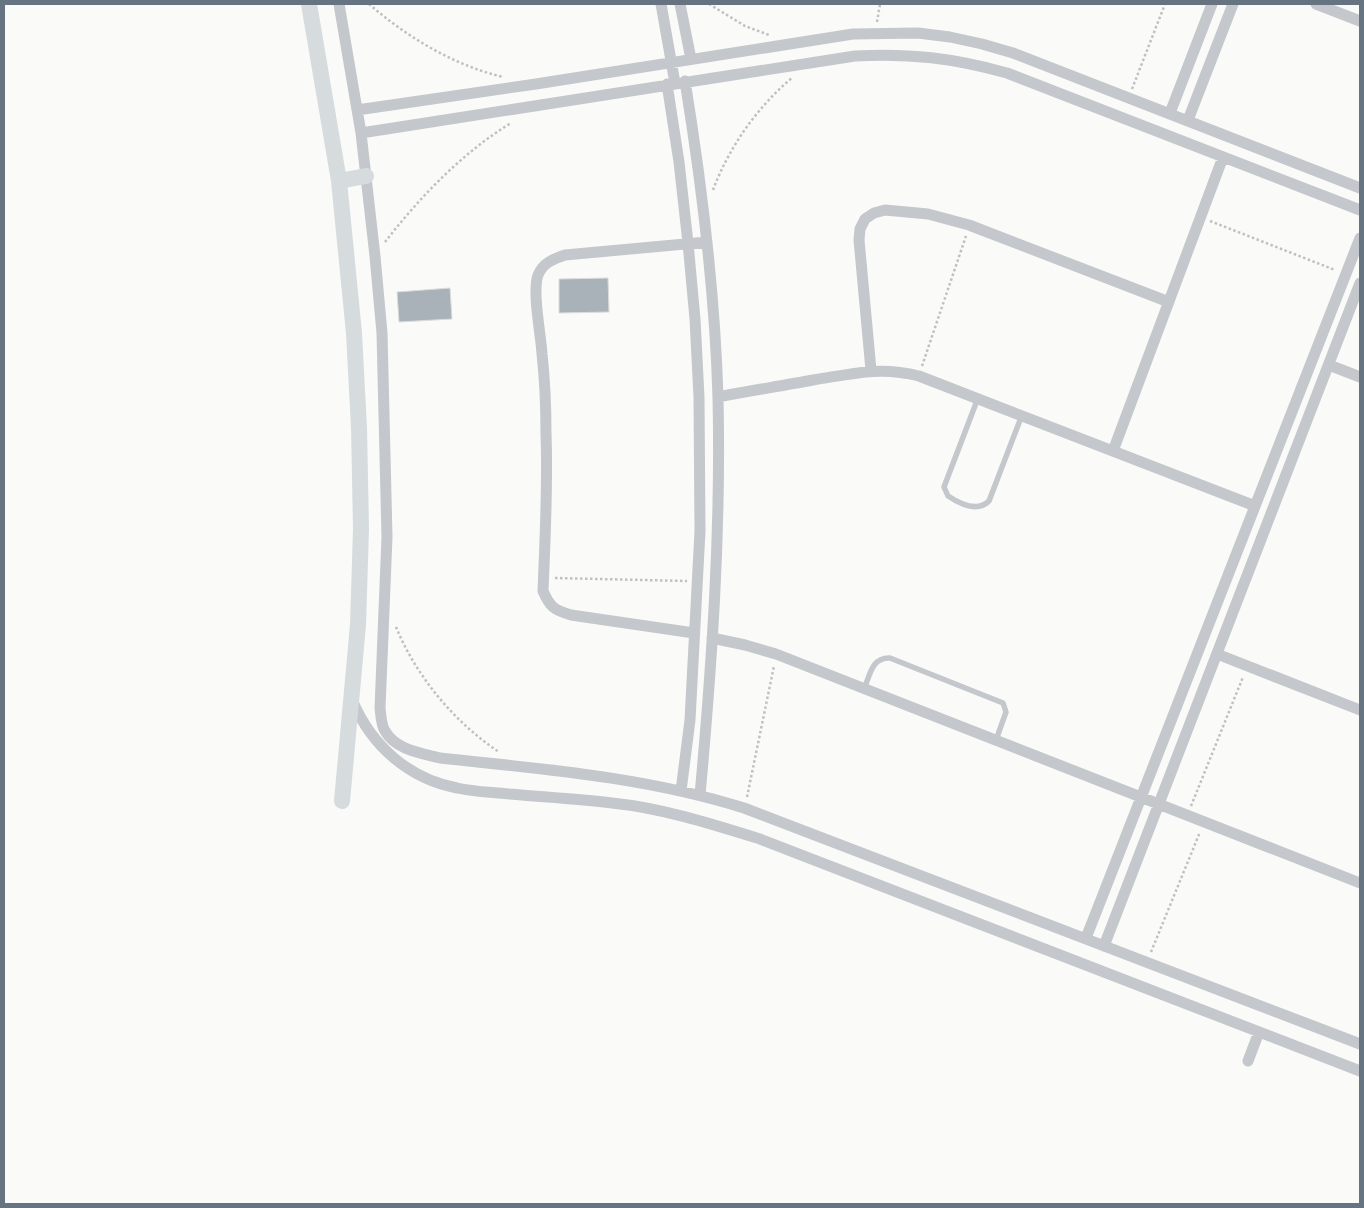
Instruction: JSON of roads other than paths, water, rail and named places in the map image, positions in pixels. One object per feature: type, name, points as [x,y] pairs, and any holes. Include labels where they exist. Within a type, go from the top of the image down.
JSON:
[{"type":"street","points":[[309,4],[340,182],[354,333],[359,428],[361,539],[358,625],[342,801]]},
{"type":"street","points":[[339,4],[361,133],[376,256],[382,333],[386,429],[387,537],[380,708],[384,730],[393,741],[414,752],[440,758],[618,779],[681,790],[744,808],[1360,1044]]},
{"type":"street","points":[[661,4],[704,215],[714,317],[718,396],[719,476],[717,555],[700,795]]},
{"type":"street","points":[[680,4],[691,59]]},
{"type":"street","points":[[1170,113],[1212,4]]},
{"type":"street","points":[[1188,120],[1233,4]]},
{"type":"street","points":[[1316,4],[1360,21]]},
{"type":"street","points":[[357,110],[852,34],[918,33],[950,37],[1014,53],[1360,188]]},
{"type":"street","points":[[361,133],[855,56],[885,54],[939,58],[977,64],[1007,73],[1360,210]]},
{"type":"street","points":[[676,83],[679,162],[695,319],[699,397],[700,531],[690,720],[681,790]]},
{"type":"street","points":[[1113,451],[1223,157]]},
{"type":"street","points":[[340,182],[366,176]]},
{"type":"street","points":[[871,370],[859,240],[860,229],[865,219],[874,213],[885,210],[906,211],[949,218],[1169,302]]},
{"type":"street","points":[[1086,938],[1360,238]]},
{"type":"street","points":[[707,242],[565,255],[552,259],[544,266],[538,276],[536,293],[542,356],[546,435],[543,591],[548,603],[558,612],[571,615],[713,632],[776,654],[1360,883]]},
{"type":"street","points":[[1104,946],[1360,283]]},
{"type":"street","points":[[1329,365],[1360,377]]},
{"type":"street","points":[[718,396],[871,370],[896,371],[919,376],[978,398],[1255,506]]},
{"type":"street","points":[[1265,480],[1282,486]]},
{"type":"street","points":[[1250,520],[1266,526]]},
{"type":"street","points":[[1217,654],[1360,709]]},
{"type":"street","points":[[351,698],[366,728],[387,752],[413,772],[442,784],[473,790],[613,803],[669,813],[724,827],[760,839],[1360,1071]]},
{"type":"street","points":[[1248,1061],[1259,1032]]},
{"type":"lane","points":[[978,398],[944,487],[948,496],[973,508],[982,507],[989,501],[1022,415]]},
{"type":"lane","points":[[864,689],[877,661],[886,657],[890,658],[1003,703],[1006,712],[996,740]]}]
